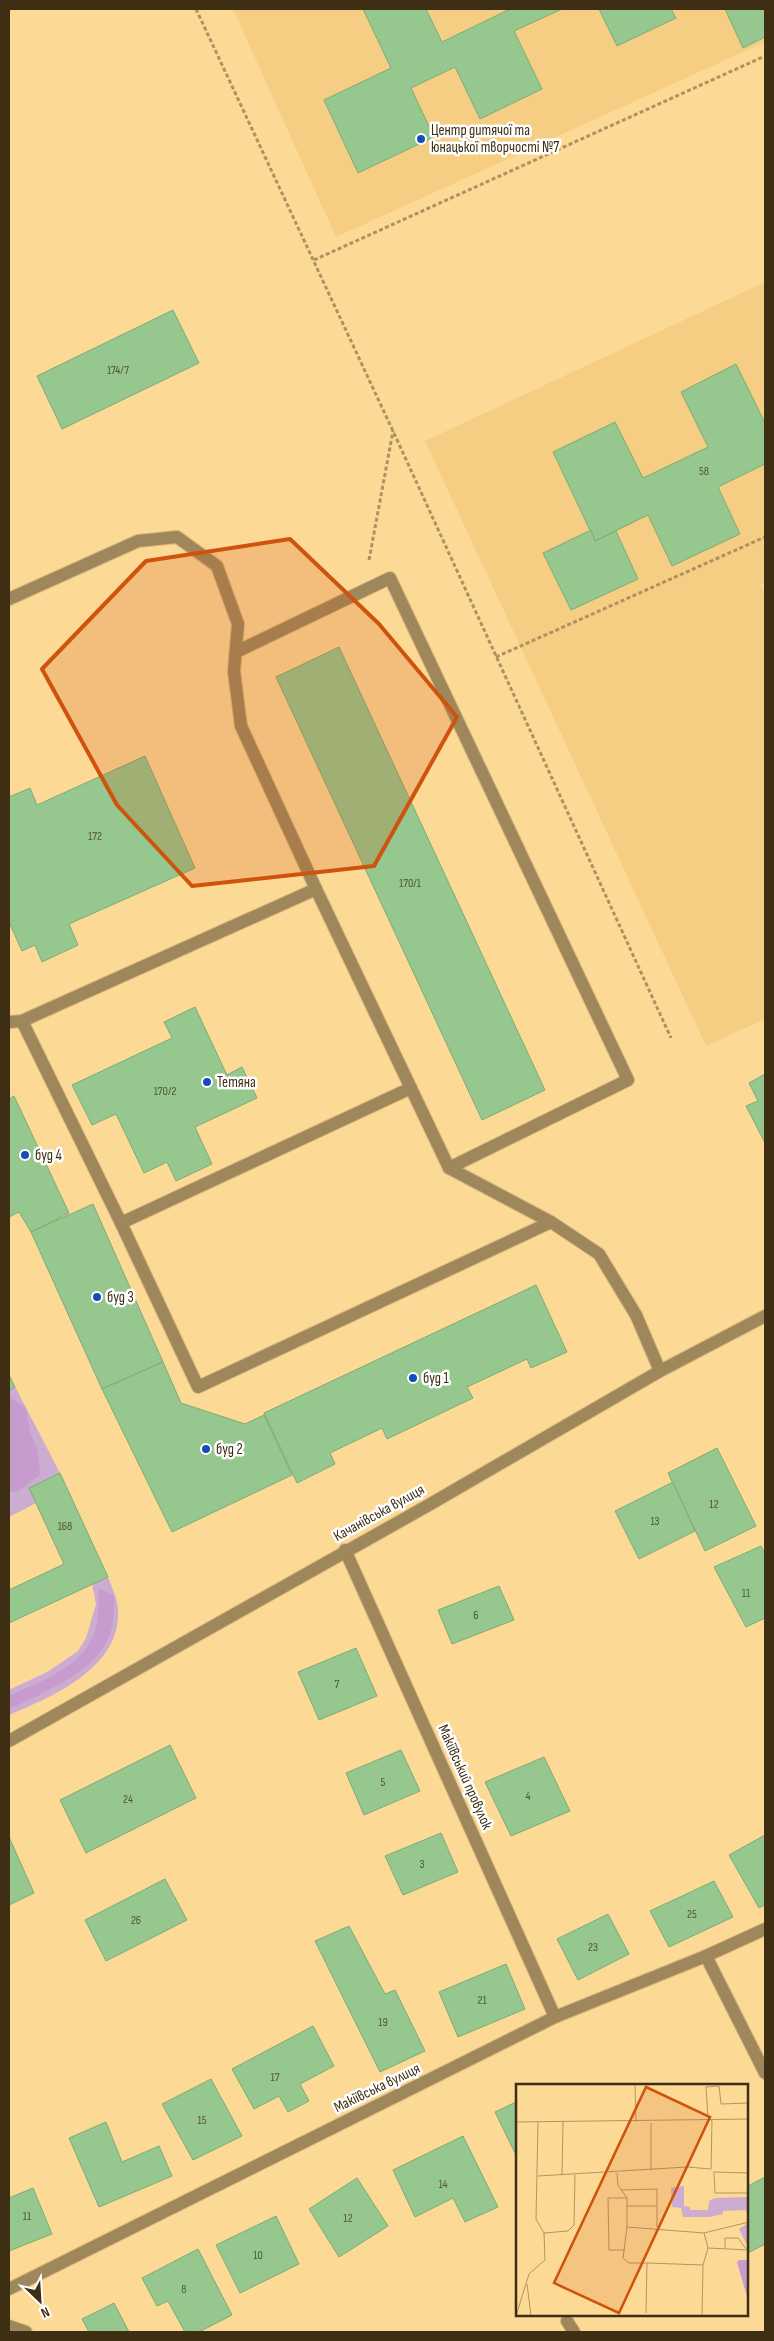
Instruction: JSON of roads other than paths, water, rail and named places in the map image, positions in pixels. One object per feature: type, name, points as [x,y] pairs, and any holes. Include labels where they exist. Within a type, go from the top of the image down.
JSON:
[{"type":"street","points":[[9,599],[138,541],[178,537],[217,566],[238,624],[234,671],[241,726],[316,889],[450,1168],[551,1222],[599,1254],[636,1315],[660,1371]]},
{"type":"street","points":[[236,652],[377,586],[390,578],[628,1080],[450,1168]]},
{"type":"street","points":[[316,889],[15,1022],[121,1223],[198,1387],[551,1222]]},
{"type":"street","points":[[121,1223],[411,1088]]},
{"type":"street","name":"Качанівська вулиця","points":[[9,1741],[345,1550],[428,1506],[660,1371],[765,1316]]},
{"type":"street","name":"Макіївський провулок","points":[[345,1550],[555,2018]]},
{"type":"street","name":"Макіївська вулиця","points":[[9,2289],[555,2018],[706,1956],[765,1929]]},
{"type":"street","points":[[706,1956],[765,2073]]},
{"type":"street","points":[[9,2326],[26,2332]]},
{"type":"place","name":"Центр дитячої та юнацької творчості №7","points":[[421,139]]},
{"type":"place","name":"Тетяна","points":[[207,1082]]},
{"type":"place","name":"буд 4","points":[[25,1155]]},
{"type":"place","name":"буд 3","points":[[97,1297]]},
{"type":"place","name":"буд 1","points":[[413,1378]]},
{"type":"place","name":"буд 2","points":[[206,1449]]}]
